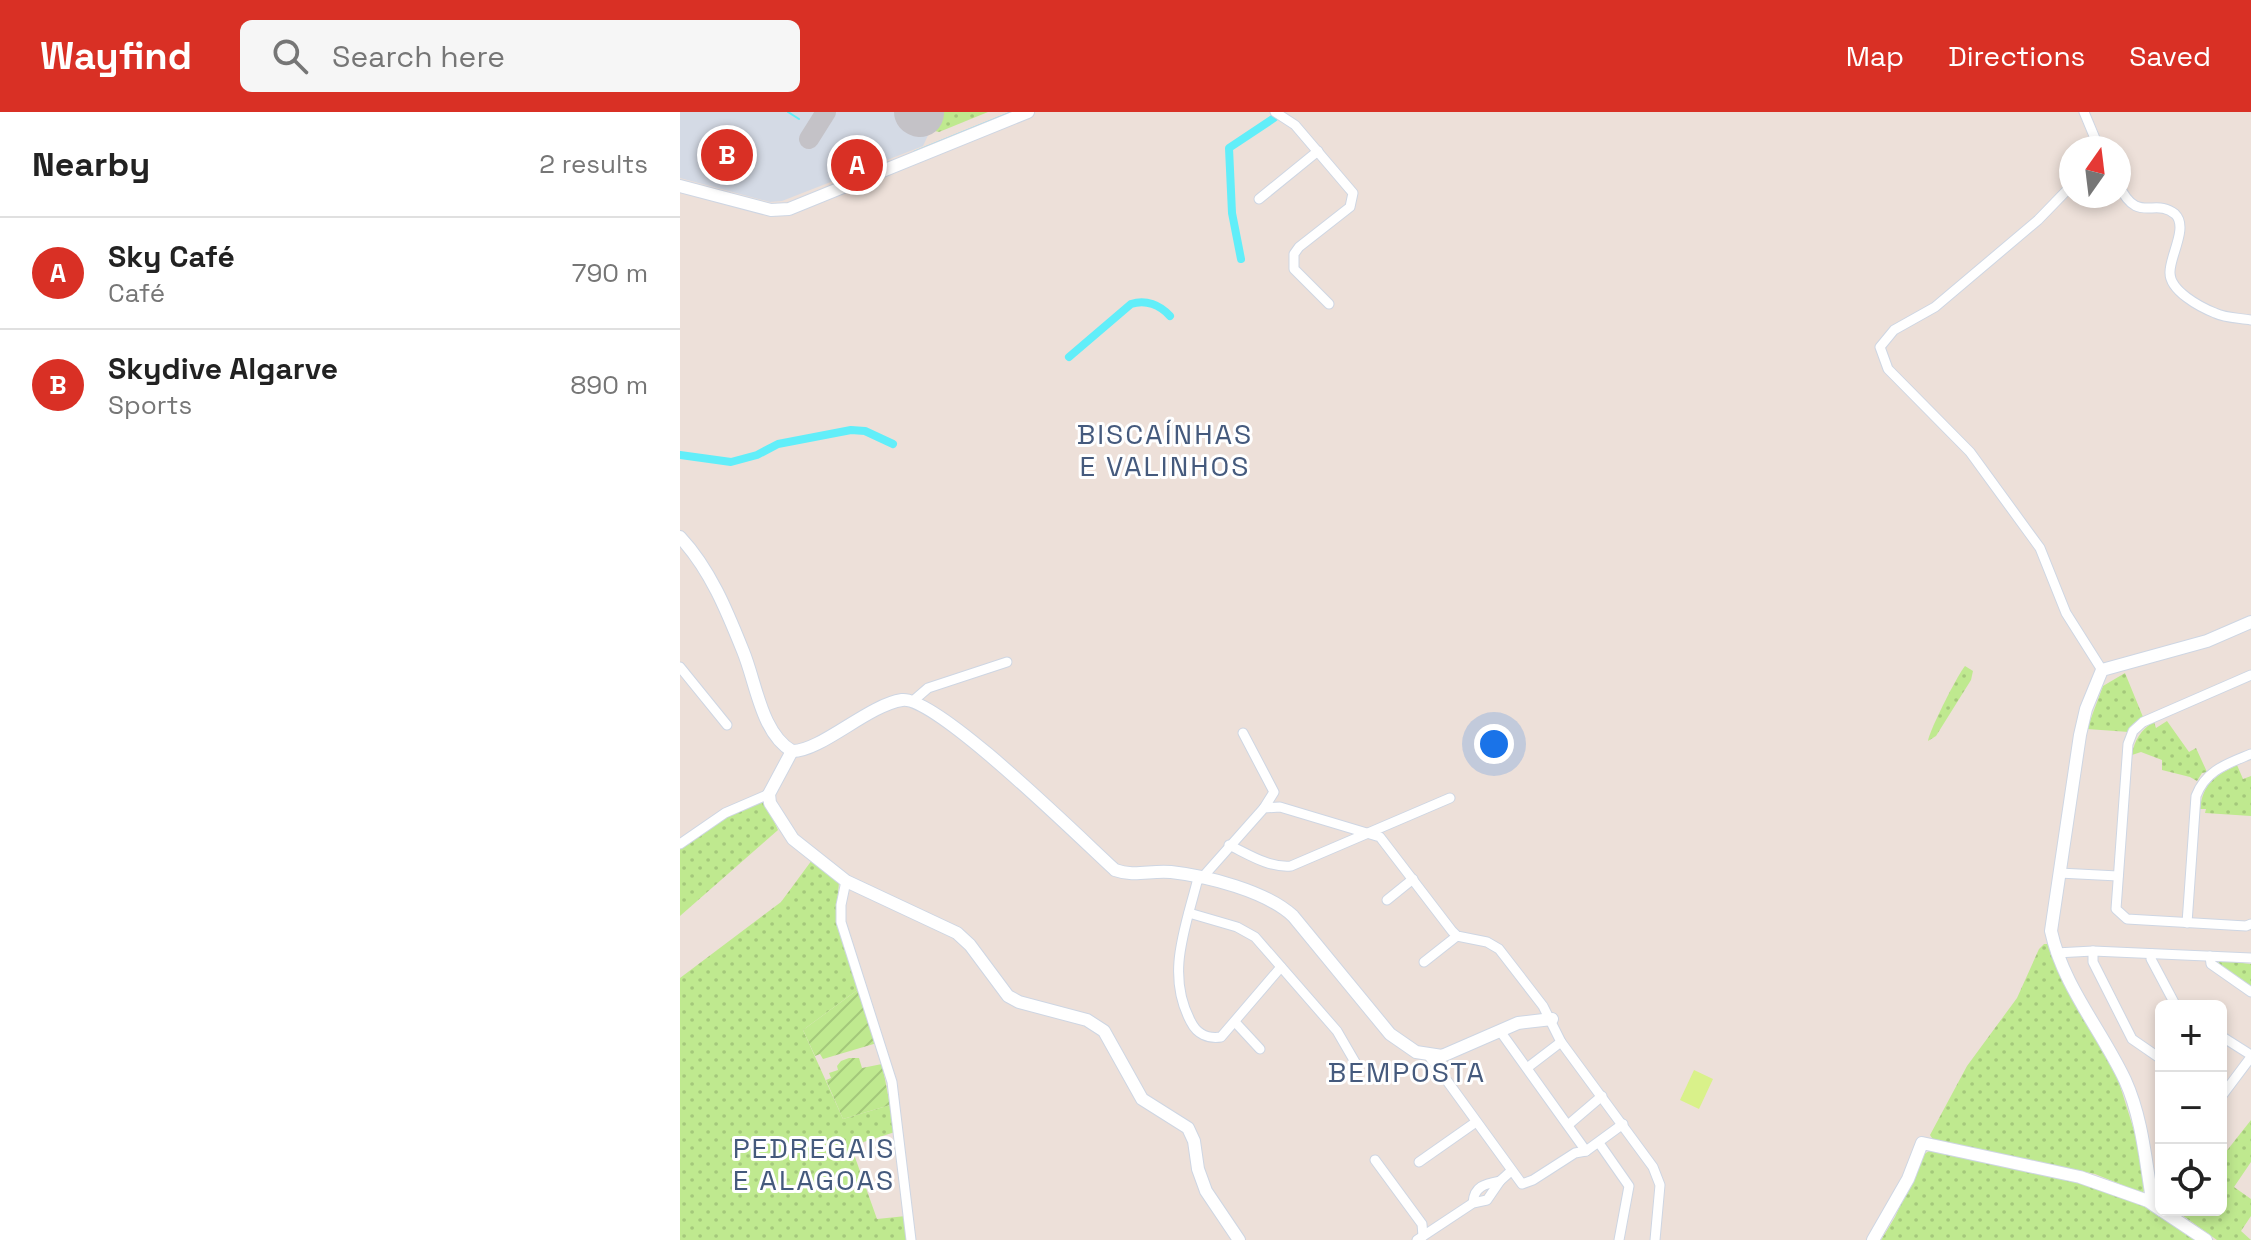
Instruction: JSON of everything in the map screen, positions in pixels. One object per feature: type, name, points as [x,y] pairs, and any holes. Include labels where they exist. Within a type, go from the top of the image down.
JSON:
[{"type":"street","points":[[680,186],[771,210],[789,209],[1028,112]]},
{"type":"street","points":[[1275,112],[1295,125],[1353,193],[1353,200],[1343,214],[1294,254],[1294,269],[1329,304]]},
{"type":"street","points":[[2084,112],[2094,136]]},
{"type":"street","points":[[1259,194],[1318,151]]},
{"type":"street","points":[[2059,198],[2038,220],[1935,307],[1894,330],[1880,347],[1888,369],[1970,452],[2040,548],[2066,613],[2102,670]]},
{"type":"street","points":[[2131,204],[2167,210],[2176,215],[2180,224],[2170,274],[2173,283],[2216,314],[2251,320]]},
{"type":"street","points":[[680,537],[706,570],[745,654],[768,721],[792,751]]},
{"type":"street","points":[[2102,670],[2207,641],[2251,622]]},
{"type":"street","points":[[913,701],[928,688],[1007,662]]},
{"type":"street","points":[[680,667],[727,725]]},
{"type":"street","points":[[2102,670],[2086,709],[2080,735],[2051,931],[2056,953],[2075,992],[2125,1080],[2139,1124],[2151,1193],[2148,1201]]},
{"type":"street","points":[[2251,675],[2143,722],[2133,731],[2125,768],[2116,909],[2127,919],[2251,924]]},
{"type":"street","points":[[792,751],[806,749],[881,706],[899,700],[913,701],[955,729],[1018,779],[1115,870],[1126,874],[1172,872],[1200,878],[1254,892],[1284,908],[1402,1045],[1429,1056],[1456,1052],[1518,1023],[1552,1019]]},
{"type":"street","points":[[1243,733],[1271,785],[1272,798],[1200,878],[1177,971],[1178,988],[1193,1026],[1212,1039],[1221,1037],[1281,967]]},
{"type":"street","points":[[792,751],[769,794],[770,803],[793,839],[846,881],[957,933],[970,945],[998,985],[1019,1002],[1087,1020],[1104,1031],[1142,1099],[1188,1128],[1206,1191],[1239,1240]]},
{"type":"street","points":[[2187,923],[2198,791],[2207,775],[2251,754]]},
{"type":"street","points":[[680,844],[709,821],[769,794]]},
{"type":"street","points":[[1229,845],[1280,867],[1291,866],[1450,798]]},
{"type":"street","points":[[1264,808],[1280,807],[1380,837],[1457,936],[1493,944],[1552,1019],[1561,1042],[1659,1176],[1655,1240]]},
{"type":"street","points":[[2059,873],[2118,876]]},
{"type":"street","points":[[1387,900],[1413,879]]},
{"type":"street","points":[[846,881],[841,922],[892,1082],[911,1240]]},
{"type":"street","points":[[1189,913],[1247,931],[1337,1031],[1355,1062]]},
{"type":"street","points":[[1424,962],[1457,936]]},
{"type":"street","points":[[2056,953],[2093,951],[2251,958]]},
{"type":"street","points":[[2093,951],[2093,962],[2132,1039],[2155,1055]]},
{"type":"street","points":[[2152,954],[2151,959],[2173,1000]]},
{"type":"street","points":[[2210,956],[2211,964],[2251,992]]},
{"type":"street","points":[[1235,1022],[1260,1049]]},
{"type":"street","points":[[1500,1031],[1586,1151]]},
{"type":"street","points":[[2227,1040],[2251,1056],[2227,1088]]},
{"type":"street","points":[[1527,1068],[1561,1042]]},
{"type":"street","points":[[1429,1056],[1518,1181],[1527,1184],[1565,1159],[1599,1143],[1623,1124]]},
{"type":"street","points":[[1568,1125],[1602,1096]]},
{"type":"street","points":[[1419,1162],[1476,1122]]},
{"type":"street","points":[[1599,1143],[1629,1186],[1619,1240]]},
{"type":"street","points":[[1873,1240],[1908,1179],[1922,1143],[2080,1177],[2155,1206]]},
{"type":"street","points":[[1375,1160],[1422,1224],[1420,1238]]},
{"type":"street","points":[[1420,1238],[1473,1203],[1477,1189],[1484,1184],[1500,1181],[1511,1171]]},
{"type":"street","points":[[2170,1216],[2206,1240]]},
{"type":"shaded area","points":[[680,112],[939,112],[923,146],[782,201],[770,202],[680,178]]},
{"type":"green space","points":[[939,112],[988,112],[939,132],[931,130]]},
{"type":"green space","points":[[1965,666],[1973,671],[1971,680],[1936,736],[1928,741],[1944,703]]},
{"type":"green space","points":[[2125,673],[2143,717],[2133,724],[2129,732],[2087,729],[2103,686]]},
{"type":"green space","points":[[2167,721],[2189,752],[2196,748],[2207,772],[2202,773],[2197,781],[2162,770],[2162,760],[2141,752],[2132,755],[2136,740],[2145,728],[2154,722],[2156,728]]},
{"type":"green space","points":[[2237,765],[2243,779],[2251,776],[2251,816],[2205,813],[2206,809],[2200,809],[2207,787],[2216,777]]},
{"type":"green space","points":[[766,803],[778,830],[680,916],[680,848],[717,820]]},
{"type":"green space","points":[[812,860],[839,882],[836,918],[860,988],[803,1030],[843,1119],[890,1105],[895,1132],[851,1146],[877,1219],[906,1216],[908,1240],[680,1240],[680,978],[781,902]]},
{"type":"green space","points":[[2044,944],[2049,944],[2070,992],[2117,1076],[2137,1140],[2146,1189],[2142,1193],[2095,1174],[1934,1141],[1930,1135],[1967,1066],[2017,998]]},
{"type":"green space","points":[[2218,960],[2251,964],[2251,987],[2219,965]]},
{"type":"green space","points":[[860,988],[877,1043],[823,1059],[820,1054],[815,1056],[803,1030]]},
{"type":"green space","points":[[859,1058],[862,1068],[882,1064],[890,1105],[843,1119],[826,1080],[831,1078],[829,1073],[838,1070],[841,1061]]},
{"type":"green space","points":[[1694,1070],[1713,1079],[1699,1109],[1680,1100]]},
{"type":"green space","points":[[2251,1120],[2251,1162],[2234,1187],[2251,1199],[2251,1216],[2241,1231],[2251,1240],[2217,1240],[2183,1216],[2227,1216],[2227,1150]]},
{"type":"green space","points":[[1929,1151],[1940,1151],[2102,1188],[2144,1206],[2195,1240],[1881,1240],[1923,1155]]},
{"type":"waterway","points":[[788,112],[799,119]]},
{"type":"waterway","points":[[914,152],[1012,112]]},
{"type":"waterway","points":[[1241,259],[1232,213],[1229,148],[1274,118]]},
{"type":"waterway","points":[[1069,357],[1131,304],[1152,304],[1170,316]]},
{"type":"waterway","points":[[680,455],[731,462],[757,455],[778,444],[851,430],[865,431],[893,444]]},
{"type":"taxiway","points":[[809,139],[826,112]]},
{"type":"place","name":"Skydive Algarve","points":[[727,155]]},
{"type":"place","name":"Sky Café","points":[[857,165]]},
{"type":"district","name":"BISCAÍNHAS E VALINHOS","points":[[1165,450]]},
{"type":"district","name":"BEMPOSTA","points":[[1407,1072]]},
{"type":"district","name":"PEDREGAIS E ALAGOAS","points":[[814,1164]]}]
